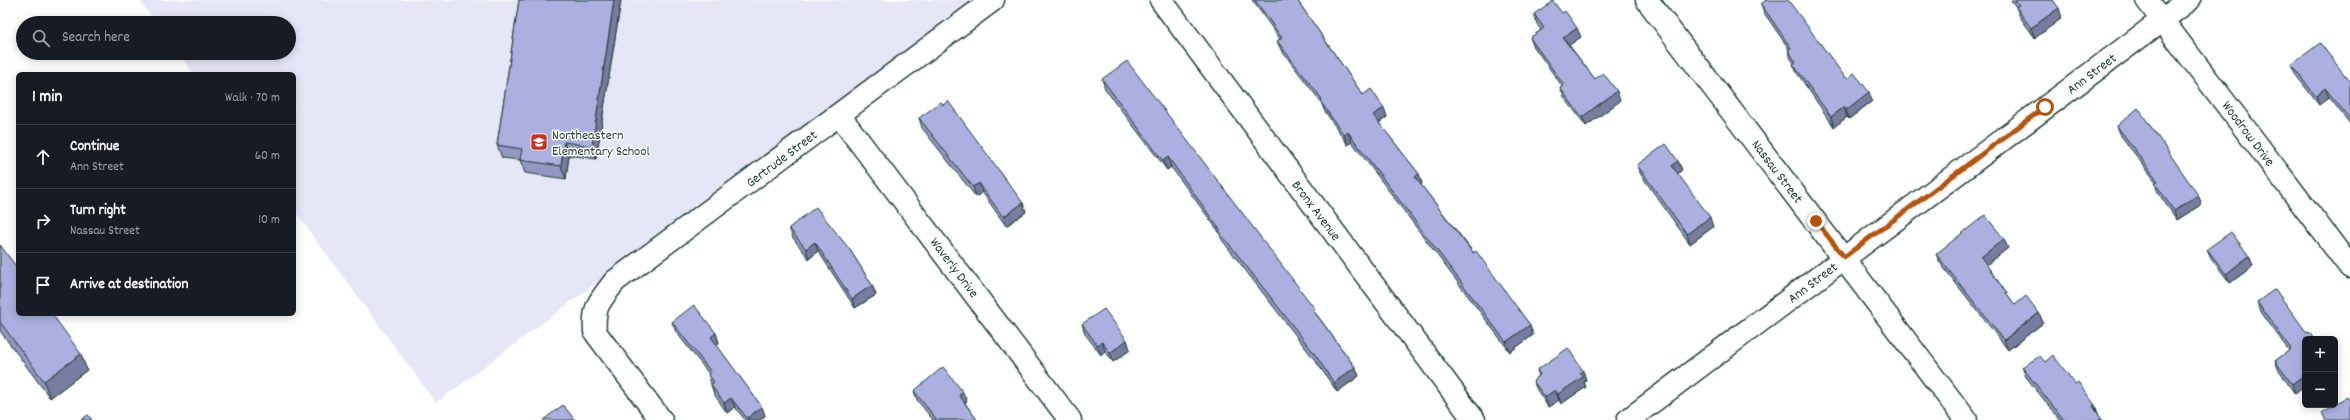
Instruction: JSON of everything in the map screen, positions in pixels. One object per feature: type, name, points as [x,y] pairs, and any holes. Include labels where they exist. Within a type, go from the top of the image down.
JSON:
[{"type":"street","name":"Gertrude Street","points":[[661,420],[595,332],[594,314],[615,281],[994,0]]},
{"type":"street","name":"Bronx Avenue","points":[[1161,0],[1474,420]]},
{"type":"street","name":"Nassau Street","points":[[1647,0],[1844,257],[1966,420]]},
{"type":"street","name":"Woodrow Drive","points":[[2147,0],[2350,267]]},
{"type":"street","name":"Ann Street","points":[[1628,420],[2188,0]]},
{"type":"street","name":"Waverly Drive","points":[[839,115],[1070,420]]},
{"type":"shaded area","name":"Northeastern Elementary School","points":[[139,0],[973,0],[436,403],[296,213],[296,72],[192,72],[183,60],[296,60],[296,16],[151,16]]},
{"type":"building","points":[[519,0],[614,0],[592,146],[564,142],[561,166],[520,160],[522,149],[497,145]]},
{"type":"building","points":[[1255,0],[1297,0],[1363,95],[1371,89],[1384,108],[1373,115],[1419,174],[1415,177],[1473,253],[1476,251],[1530,325],[1506,342],[1348,132],[1344,135],[1320,101],[1322,99],[1277,41],[1282,38]]},
{"type":"building","points":[[1766,0],[1788,0],[1845,77],[1848,78],[1854,73],[1869,92],[1846,110],[1844,107],[1831,117],[1793,64],[1796,62],[1788,50],[1791,48],[1761,4]]},
{"type":"building","points":[[2015,0],[2053,0],[2059,8],[2031,28],[2016,7],[2019,5]]},
{"type":"building","points":[[1553,1],[1562,13],[1565,11],[1577,28],[1563,38],[1595,79],[1603,73],[1617,91],[1582,117],[1560,88],[1564,85],[1530,38],[1544,28],[1534,14]]},
{"type":"building","points":[[2320,43],[2350,82],[2350,119],[2325,88],[2316,96],[2291,65]]},
{"type":"building","points":[[1127,61],[1315,309],[1313,310],[1355,367],[1334,383],[1314,353],[1219,231],[1220,230],[1168,157],[1163,161],[1102,79]]},
{"type":"building","points":[[948,101],[1023,203],[1003,217],[979,183],[973,187],[919,118],[941,102],[943,105]]},
{"type":"building","points":[[2138,108],[2198,195],[2174,211],[2155,183],[2158,181],[2117,126]]},
{"type":"building","points":[[1666,144],[1678,161],[1672,166],[1710,217],[1687,234],[1637,165]]},
{"type":"building","points":[[816,207],[850,250],[872,285],[852,299],[815,242],[806,249],[789,228]]},
{"type":"building","points":[[1985,215],[2004,239],[1981,257],[2015,305],[2026,296],[2039,313],[2004,340],[1936,254]]},
{"type":"building","points":[[2231,232],[2249,256],[2226,274],[2207,249]]},
{"type":"building","points":[[0,245],[16,266],[16,316],[53,316],[81,354],[44,381],[0,322]]},
{"type":"building","points":[[2275,289],[2307,333],[2309,332],[2312,336],[2302,336],[2302,376],[2292,384],[2275,361],[2291,349],[2257,302]]},
{"type":"building","points":[[694,305],[716,333],[711,337],[762,407],[747,418],[731,398],[724,403],[711,385],[714,382],[708,374],[711,372],[672,322]]},
{"type":"building","points":[[1104,309],[1127,340],[1110,353],[1102,342],[1097,345],[1082,324]]},
{"type":"building","points":[[1568,348],[1583,371],[1580,373],[1583,377],[1558,394],[1555,390],[1545,397],[1533,381],[1540,375],[1537,370]]},
{"type":"building","points":[[2053,355],[2075,384],[2078,382],[2095,405],[2093,406],[2102,420],[2064,420],[2022,367],[2040,356],[2045,362]]},
{"type":"building","points":[[943,367],[963,392],[959,395],[977,420],[937,420],[914,391]]},
{"type":"building","points":[[2347,397],[2350,401],[2350,420],[2326,420],[2322,413],[2330,408],[2338,408],[2338,403]]},
{"type":"building","points":[[563,405],[575,420],[543,420]]},
{"type":"building","points":[[88,415],[92,420],[81,420]]},
{"type":"place","name":"Northeastern Elementary School","points":[[539,142]]},
{"type":"route","points":[[1816,221],[1844,257],[2045,107]]}]
